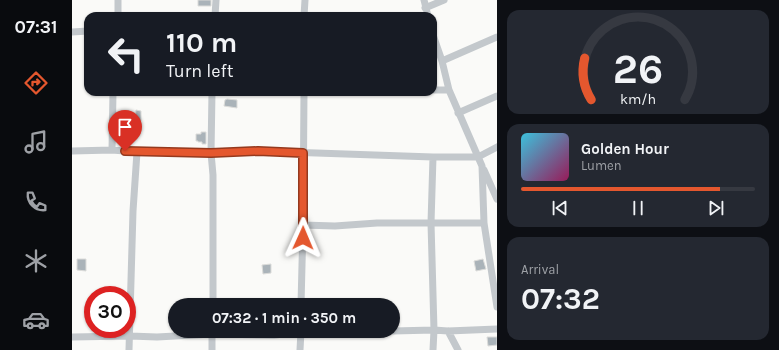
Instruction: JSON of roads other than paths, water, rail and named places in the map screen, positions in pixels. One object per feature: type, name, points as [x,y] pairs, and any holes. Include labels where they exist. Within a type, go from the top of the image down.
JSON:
[{"type":"street","points":[[118,0],[118,12]]},
{"type":"street","points":[[215,12],[216,0]]},
{"type":"street","points":[[304,12],[305,0]]},
{"type":"street","points":[[424,0],[426,12]]},
{"type":"street","points":[[425,8],[444,0]]},
{"type":"street","points":[[72,32],[84,31]]},
{"type":"street","points":[[442,61],[497,37]]},
{"type":"street","points":[[437,47],[449,90],[458,113],[497,199]]},
{"type":"street","points":[[437,90],[449,90]]},
{"type":"street","points":[[112,150],[113,96]]},
{"type":"street","points":[[212,96],[211,153],[213,175],[213,298]]},
{"type":"street","points":[[301,298],[304,96]]},
{"type":"street","points":[[458,113],[497,96]]},
{"type":"street","points":[[72,151],[112,150],[137,152],[211,153],[258,151],[478,158],[497,147]]},
{"type":"street","points":[[131,286],[133,211],[137,152]]},
{"type":"street","points":[[433,157],[431,224],[434,330],[433,350]]},
{"type":"street","points":[[482,166],[484,223],[497,307]]},
{"type":"street","points":[[303,225],[335,226],[377,223],[484,223]]},
{"type":"street","points":[[400,331],[434,330],[448,332],[497,329]]},
{"type":"street","points":[[448,332],[458,350]]},
{"type":"street","points":[[136,336],[168,337]]},
{"type":"street","points":[[72,337],[84,337]]},
{"type":"street","points":[[129,350],[130,338]]},
{"type":"street","points":[[212,338],[212,350]]},
{"type":"street","points":[[300,350],[301,338]]}]
